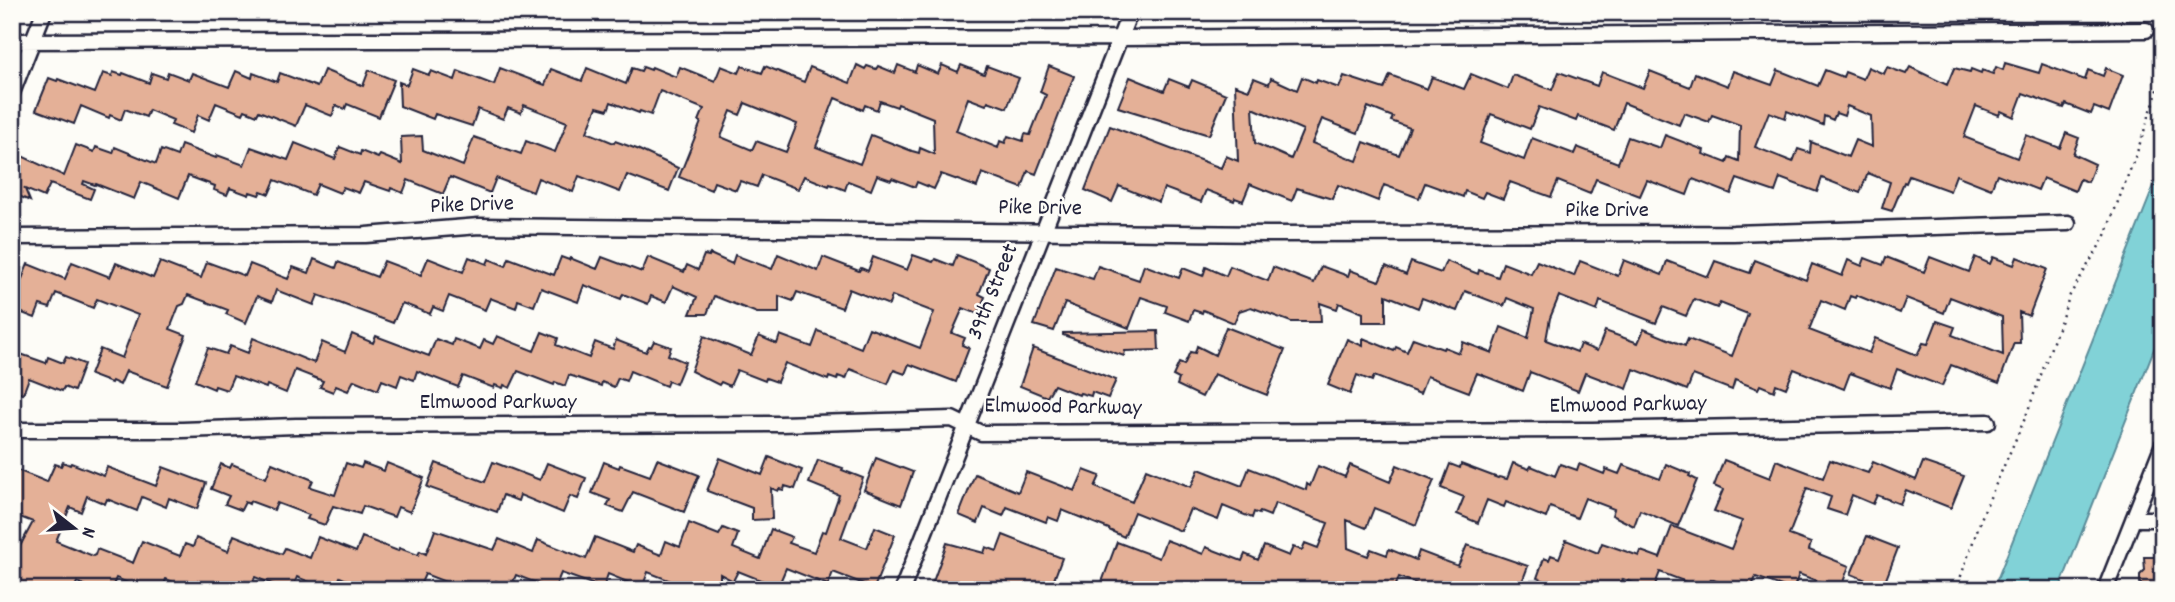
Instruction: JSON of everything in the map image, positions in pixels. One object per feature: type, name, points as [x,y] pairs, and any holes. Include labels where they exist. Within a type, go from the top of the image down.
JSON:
[{"type":"street","points":[[12,93],[44,12]]},
{"type":"street","name":"39th Street","points":[[902,590],[1130,12]]},
{"type":"street","points":[[12,41],[1120,38],[2146,30]]},
{"type":"street","name":"Pike Drive","points":[[12,237],[366,235],[479,226],[1269,234],[1733,233],[2068,223]]},
{"type":"street","name":"Elmwood Parkway","points":[[12,430],[766,424],[952,419],[981,433],[1592,430],[1988,422]]},
{"type":"street","points":[[2105,590],[2163,444]]},
{"type":"street","points":[[2133,519],[2163,519]]},
{"type":"path","points":[[1956,590],[1984,511],[2026,416],[2070,295],[2104,238],[2163,75]]},
{"type":"water","points":[[2163,163],[2163,326],[2059,590],[1993,590]]},
{"type":"building","points":[[2005,63],[2039,73],[2042,64],[2085,80],[2088,70],[2103,76],[2106,68],[2123,75],[2109,113],[2094,107],[2091,114],[2066,104],[2064,108],[2023,93],[2014,117],[2001,111],[1999,115],[1976,106],[1964,137],[2017,158],[2026,135],[2060,148],[2066,133],[2079,138],[2073,154],[2095,164],[2088,182],[2080,179],[2075,191],[2043,178],[2038,190],[1997,174],[1991,189],[1956,175],[1950,191],[1909,176],[1892,211],[1882,208],[1890,182],[1868,173],[1860,193],[1822,178],[1817,192],[1780,178],[1775,192],[1737,179],[1731,194],[1693,179],[1687,195],[1647,180],[1640,196],[1596,179],[1590,194],[1558,181],[1551,197],[1510,182],[1503,199],[1485,192],[1482,198],[1465,191],[1463,197],[1425,183],[1419,198],[1384,185],[1378,201],[1338,185],[1332,199],[1297,188],[1292,201],[1250,184],[1243,201],[1235,198],[1234,201],[1206,190],[1201,202],[1164,188],[1159,202],[1119,186],[1112,202],[1085,190],[1110,126],[1221,168],[1226,156],[1238,161],[1235,85],[1249,90],[1254,78],[1269,84],[1271,78],[1297,90],[1302,77],[1339,88],[1344,76],[1384,89],[1390,75],[1427,89],[1432,77],[1464,89],[1471,74],[1508,89],[1513,75],[1552,90],[1559,72],[1597,86],[1602,72],[1643,88],[1650,71],[1690,87],[1695,73],[1728,86],[1733,71],[1772,85],[1778,70],[1818,86],[1825,70],[1843,77],[1845,72],[1863,79],[1868,67],[1884,74],[1887,67],[1906,74],[1910,67],[1947,85],[1954,68],[1970,72],[1971,69],[1981,73],[1982,70],[1993,74],[1996,67],[2003,70]],"holes":[[[1624,103],[1679,125],[1684,113],[1709,122],[1712,115],[1740,125],[1739,161],[1729,157],[1727,163],[1703,154],[1704,150],[1665,135],[1660,148],[1628,137],[1618,163],[1577,147],[1574,154],[1532,138],[1524,160],[1480,143],[1491,114],[1530,129],[1539,107],[1576,121],[1578,116],[1614,130]],[[1847,106],[1871,116],[1872,147],[1855,140],[1848,157],[1811,142],[1810,153],[1798,149],[1793,162],[1755,147],[1769,112],[1785,118],[1787,111],[1823,125],[1824,116],[1833,120],[1836,113],[1844,116]],[[1368,107],[1393,117],[1391,121],[1410,128],[1399,155],[1364,142],[1357,161],[1312,143],[1322,119],[1358,133]],[[1253,108],[1303,130],[1291,159],[1255,143]]]},
{"type":"building","points":[[857,65],[865,69],[867,66],[876,69],[878,66],[895,73],[898,65],[915,72],[917,65],[938,74],[942,65],[958,72],[961,65],[984,74],[987,66],[1019,78],[1007,108],[988,101],[986,105],[968,98],[956,131],[998,148],[1000,141],[1005,143],[1008,136],[1023,141],[1025,134],[1030,135],[1046,95],[1040,92],[1049,66],[1074,76],[1036,174],[1028,171],[1022,188],[982,173],[977,187],[941,174],[934,189],[917,182],[915,187],[877,175],[871,190],[848,181],[845,190],[804,176],[798,189],[762,175],[757,187],[740,181],[736,190],[714,182],[711,190],[679,177],[704,109],[660,91],[651,115],[611,102],[608,110],[597,107],[587,132],[637,149],[678,168],[669,191],[627,175],[620,192],[579,176],[573,192],[538,178],[533,192],[496,178],[490,193],[450,177],[443,194],[408,180],[403,193],[364,182],[359,193],[343,187],[340,193],[318,184],[313,195],[275,180],[269,194],[261,191],[259,195],[250,192],[249,195],[230,188],[227,195],[214,190],[215,186],[188,176],[179,198],[141,182],[134,199],[84,181],[83,184],[94,189],[90,199],[50,184],[44,197],[25,189],[30,201],[12,193],[12,158],[16,164],[20,155],[64,176],[76,145],[94,152],[96,147],[113,153],[115,147],[156,164],[161,150],[177,156],[181,145],[244,165],[251,147],[288,160],[295,143],[335,159],[340,147],[360,155],[361,151],[378,158],[380,155],[402,164],[401,137],[422,136],[423,150],[463,166],[474,137],[521,154],[526,141],[555,152],[567,122],[524,105],[521,113],[508,108],[503,119],[478,109],[472,126],[435,114],[433,119],[400,106],[399,82],[407,85],[413,69],[429,75],[431,71],[455,80],[458,71],[494,85],[500,68],[545,85],[551,69],[582,81],[587,68],[626,84],[632,68],[641,71],[643,67],[651,70],[652,67],[676,77],[680,67],[715,81],[721,66],[739,73],[742,66],[762,73],[765,66],[804,82],[810,67],[850,83]],"holes":[[[835,98],[863,110],[865,105],[877,110],[880,101],[897,107],[898,104],[933,118],[934,154],[920,148],[919,153],[912,151],[871,135],[860,164],[816,147]],[[745,103],[797,124],[786,152],[756,141],[752,150],[721,137],[731,111],[740,115]]]},
{"type":"building","points":[[324,70],[363,86],[369,70],[394,80],[379,117],[347,104],[345,109],[336,105],[332,116],[305,105],[296,126],[259,111],[257,115],[245,110],[243,114],[216,103],[209,120],[198,115],[191,133],[171,125],[173,120],[149,110],[146,117],[125,109],[121,120],[81,106],[74,124],[36,110],[49,78],[95,93],[103,73],[112,76],[113,72],[149,83],[152,73],[166,78],[168,72],[189,80],[192,73],[229,87],[236,71],[252,78],[253,73],[277,82],[280,73],[317,87]]},
{"type":"building","points":[[1130,77],[1164,91],[1169,79],[1189,87],[1192,80],[1226,94],[1209,135],[1118,107]]},
{"type":"building","points":[[710,254],[732,264],[735,255],[772,269],[778,254],[818,271],[823,257],[859,271],[861,268],[868,271],[873,257],[907,270],[913,255],[953,266],[957,255],[989,268],[979,294],[985,297],[978,314],[963,308],[952,333],[965,338],[962,345],[969,348],[956,382],[909,364],[905,374],[894,370],[888,384],[850,369],[846,379],[838,376],[837,380],[829,377],[828,380],[785,363],[777,382],[766,378],[765,381],[737,370],[730,386],[721,382],[719,385],[691,371],[704,336],[751,355],[759,336],[777,344],[780,335],[812,347],[818,331],[861,348],[869,328],[920,348],[934,312],[892,296],[889,305],[849,289],[842,308],[797,292],[793,301],[779,296],[779,313],[757,313],[714,296],[707,314],[690,314],[697,297],[673,286],[666,302],[651,296],[648,304],[623,294],[621,299],[584,285],[578,302],[541,288],[534,306],[518,300],[516,308],[490,298],[485,310],[449,296],[443,311],[433,307],[430,314],[402,303],[393,323],[318,295],[314,305],[276,290],[272,302],[257,296],[246,323],[226,314],[228,310],[188,295],[184,304],[179,306],[170,329],[186,335],[167,386],[126,371],[120,385],[90,375],[100,349],[122,358],[138,315],[97,299],[93,308],[56,293],[50,308],[40,305],[35,318],[12,309],[12,281],[20,284],[28,264],[65,279],[72,262],[110,277],[116,263],[153,278],[160,262],[201,278],[207,262],[245,276],[250,264],[288,279],[293,267],[309,273],[314,259],[336,268],[338,262],[377,277],[384,261],[421,275],[428,258],[463,272],[469,257],[487,264],[489,259],[506,266],[509,258],[554,275],[561,257],[597,269],[602,257],[642,272],[648,257],[684,272],[687,265],[698,270],[704,255]]},
{"type":"building","points":[[1886,257],[1924,272],[1930,257],[1969,272],[1975,257],[1990,264],[1993,257],[2014,265],[2017,257],[2047,269],[2029,316],[2019,312],[2020,343],[2014,343],[1999,383],[1951,365],[1942,386],[1897,369],[1890,388],[1850,373],[1844,389],[1794,369],[1786,388],[1776,384],[1774,391],[1760,385],[1758,389],[1735,380],[1732,390],[1693,375],[1687,390],[1634,369],[1627,389],[1585,373],[1578,391],[1530,372],[1523,391],[1477,373],[1469,392],[1427,376],[1420,394],[1374,376],[1372,381],[1357,375],[1350,394],[1328,385],[1347,339],[1363,346],[1363,338],[1394,351],[1396,347],[1407,352],[1413,338],[1459,353],[1463,342],[1492,353],[1501,327],[1528,338],[1534,309],[1507,298],[1504,306],[1465,291],[1457,311],[1422,298],[1418,308],[1386,295],[1386,322],[1363,322],[1363,313],[1339,303],[1337,309],[1320,303],[1321,322],[1291,322],[1251,307],[1239,311],[1234,323],[1203,310],[1202,313],[1193,310],[1189,321],[1165,312],[1167,306],[1141,297],[1129,328],[1065,303],[1054,331],[1034,325],[1056,267],[1093,279],[1098,266],[1139,280],[1144,265],[1179,278],[1183,268],[1203,276],[1206,267],[1226,276],[1230,266],[1268,281],[1273,267],[1314,283],[1321,266],[1348,276],[1350,270],[1379,281],[1386,266],[1406,275],[1411,262],[1441,273],[1446,261],[1478,274],[1479,270],[1498,277],[1503,263],[1531,274],[1537,261],[1574,276],[1580,261],[1618,276],[1624,260],[1662,275],[1667,261],[1708,277],[1715,261],[1750,273],[1755,260],[1806,280],[1812,264],[1842,276],[1848,260],[1862,266],[1865,258],[1883,265]],"holes":[[[1856,295],[1900,313],[1906,298],[1944,313],[1950,297],[2002,317],[2003,355],[1952,335],[1955,327],[1937,321],[1928,344],[1923,343],[1917,355],[1875,338],[1869,353],[1809,330],[1821,300],[1845,310],[1850,296],[1855,298]],[[1559,296],[1597,311],[1600,301],[1656,323],[1663,307],[1686,316],[1694,299],[1717,308],[1720,303],[1748,314],[1732,356],[1688,339],[1685,346],[1644,329],[1638,343],[1605,331],[1597,351],[1580,344],[1577,352],[1546,340],[1550,318]]]},
{"type":"building","points":[[1226,327],[1285,350],[1267,395],[1214,374],[1202,397],[1177,385],[1179,379],[1173,376],[1179,363],[1184,365],[1190,352],[1195,353],[1197,346],[1215,355]]},
{"type":"building","points":[[1158,331],[1159,350],[1125,351],[1124,356],[1063,335],[1063,333]]},
{"type":"building","points":[[542,332],[558,338],[556,345],[589,358],[595,342],[613,349],[616,340],[646,352],[654,341],[671,347],[668,355],[685,362],[676,384],[668,381],[666,386],[630,371],[626,381],[618,378],[614,387],[602,382],[601,386],[569,375],[565,386],[555,382],[554,385],[518,371],[510,388],[495,385],[494,388],[463,376],[458,387],[417,371],[414,380],[401,375],[397,386],[382,380],[378,390],[354,380],[348,391],[336,386],[333,392],[320,387],[323,381],[295,370],[286,393],[233,376],[227,390],[215,386],[214,389],[195,381],[208,348],[226,354],[230,346],[248,353],[253,338],[314,363],[322,342],[345,352],[352,334],[373,343],[376,336],[429,356],[436,339],[452,345],[454,339],[480,349],[484,340],[493,344],[497,336],[534,351]]},
{"type":"building","points":[[1033,348],[1116,380],[1108,398],[1092,392],[1091,396],[1079,395],[1054,385],[1047,397],[1020,386]]},
{"type":"building","points":[[12,351],[46,363],[48,357],[63,363],[66,357],[84,364],[74,391],[64,387],[62,391],[29,378],[23,394],[12,390]]},
{"type":"building","points":[[769,457],[802,470],[795,489],[785,486],[784,490],[778,491],[771,488],[772,519],[752,520],[752,508],[707,491],[720,458],[762,475]]},
{"type":"building","points":[[876,458],[913,472],[901,505],[864,490]]},
{"type":"building","points":[[657,459],[699,475],[684,512],[633,492],[623,512],[607,506],[610,500],[592,493],[604,462],[650,476]]},
{"type":"building","points":[[818,460],[863,478],[841,538],[867,548],[875,527],[895,535],[874,588],[833,572],[828,585],[786,568],[778,587],[738,571],[733,581],[720,574],[720,587],[694,590],[648,572],[642,588],[608,574],[603,588],[561,573],[554,590],[516,575],[511,587],[496,581],[492,590],[489,590],[469,582],[466,590],[425,574],[418,590],[403,584],[400,590],[396,590],[380,584],[378,590],[371,590],[340,577],[335,590],[330,590],[297,577],[292,590],[287,590],[255,577],[250,590],[242,590],[228,584],[226,590],[220,590],[206,584],[204,590],[193,590],[166,579],[162,590],[145,590],[116,578],[111,590],[96,590],[77,582],[74,590],[40,590],[24,583],[21,590],[12,590],[12,561],[33,522],[12,514],[12,468],[47,482],[55,464],[61,466],[63,462],[104,476],[107,467],[156,486],[163,467],[206,483],[197,509],[169,498],[166,507],[142,497],[137,511],[107,499],[105,504],[87,496],[81,512],[70,507],[56,541],[93,556],[97,549],[133,563],[142,541],[180,556],[185,544],[193,547],[196,538],[228,551],[234,535],[282,554],[285,548],[310,558],[318,537],[356,552],[362,537],[398,551],[399,548],[418,555],[420,551],[426,554],[435,530],[494,550],[499,539],[533,553],[538,540],[586,559],[595,537],[633,552],[636,545],[661,555],[666,541],[680,547],[689,523],[719,535],[723,528],[738,534],[733,548],[760,559],[771,529],[792,537],[789,543],[814,552],[822,531],[826,532],[839,495],[809,483]]},
{"type":"building","points":[[1724,460],[1770,478],[1776,460],[1823,478],[1830,460],[1868,473],[1873,462],[1916,480],[1923,462],[1964,476],[1951,508],[1906,490],[1900,504],[1877,495],[1873,504],[1852,495],[1845,515],[1827,509],[1831,497],[1807,488],[1789,535],[1811,543],[1809,550],[1849,566],[1840,590],[1799,574],[1793,590],[1756,577],[1750,590],[1711,579],[1707,590],[1660,572],[1653,590],[1623,579],[1618,590],[1605,584],[1602,590],[1597,590],[1576,581],[1572,590],[1568,590],[1537,578],[1544,558],[1549,560],[1551,555],[1559,558],[1566,540],[1598,553],[1602,543],[1639,556],[1641,551],[1660,558],[1672,526],[1731,549],[1742,521],[1714,511],[1723,490],[1714,486]]},
{"type":"building","points":[[493,462],[540,480],[547,463],[586,478],[578,499],[570,496],[563,513],[520,495],[518,501],[503,495],[497,512],[427,487],[436,463],[485,482]]},
{"type":"building","points":[[272,463],[313,480],[310,487],[335,495],[346,463],[361,468],[363,463],[384,471],[387,463],[424,478],[410,512],[398,507],[394,517],[363,506],[360,514],[333,506],[325,525],[307,519],[309,515],[277,503],[274,510],[250,501],[249,504],[245,502],[241,510],[225,504],[229,496],[211,489],[221,464],[230,468],[232,464],[266,478]]},
{"type":"building","points":[[1513,463],[1529,469],[1531,466],[1555,476],[1560,464],[1577,470],[1579,464],[1604,474],[1606,469],[1619,474],[1623,465],[1660,479],[1666,464],[1690,474],[1689,476],[1697,480],[1678,526],[1640,510],[1634,526],[1612,515],[1614,509],[1585,498],[1577,518],[1550,507],[1546,518],[1506,502],[1504,507],[1487,500],[1478,523],[1457,514],[1464,497],[1441,488],[1450,464],[1460,468],[1461,464],[1507,479]]},
{"type":"building","points":[[1350,465],[1390,482],[1397,465],[1434,480],[1416,525],[1374,508],[1366,528],[1347,520],[1348,548],[1368,556],[1371,549],[1387,555],[1389,549],[1416,560],[1419,551],[1458,566],[1467,545],[1528,566],[1519,590],[1491,581],[1488,590],[1463,581],[1461,588],[1444,582],[1441,590],[1433,590],[1399,577],[1394,590],[1377,590],[1356,582],[1353,590],[1332,590],[1312,582],[1309,590],[1293,590],[1274,582],[1271,590],[1255,583],[1252,590],[1196,590],[1185,585],[1183,590],[1160,590],[1137,581],[1134,590],[1099,590],[1117,542],[1159,558],[1166,540],[1203,554],[1206,547],[1242,561],[1245,554],[1258,560],[1264,546],[1289,556],[1293,547],[1302,550],[1305,543],[1318,548],[1328,523],[1275,503],[1270,516],[1254,512],[1252,518],[1223,506],[1218,520],[1190,509],[1181,531],[1134,512],[1124,537],[1062,510],[1058,521],[1048,517],[1046,522],[1007,507],[1003,516],[984,508],[978,523],[959,515],[975,474],[1018,492],[1026,472],[1075,491],[1084,470],[1100,476],[1095,487],[1132,502],[1146,469],[1191,487],[1199,469],[1242,486],[1249,468],[1306,490],[1318,466],[1345,477]]},
{"type":"building","points":[[1003,535],[1062,558],[1050,590],[1017,590],[1003,584],[1001,590],[930,590],[947,543],[984,553],[986,547],[997,551]]},
{"type":"building","points":[[1867,536],[1898,548],[1883,587],[1851,574]]},
{"type":"building","points":[[2144,557],[2155,557],[2163,564],[2163,585],[2156,585],[2156,590],[2147,590],[2140,583],[2140,575],[2145,570]]}]
